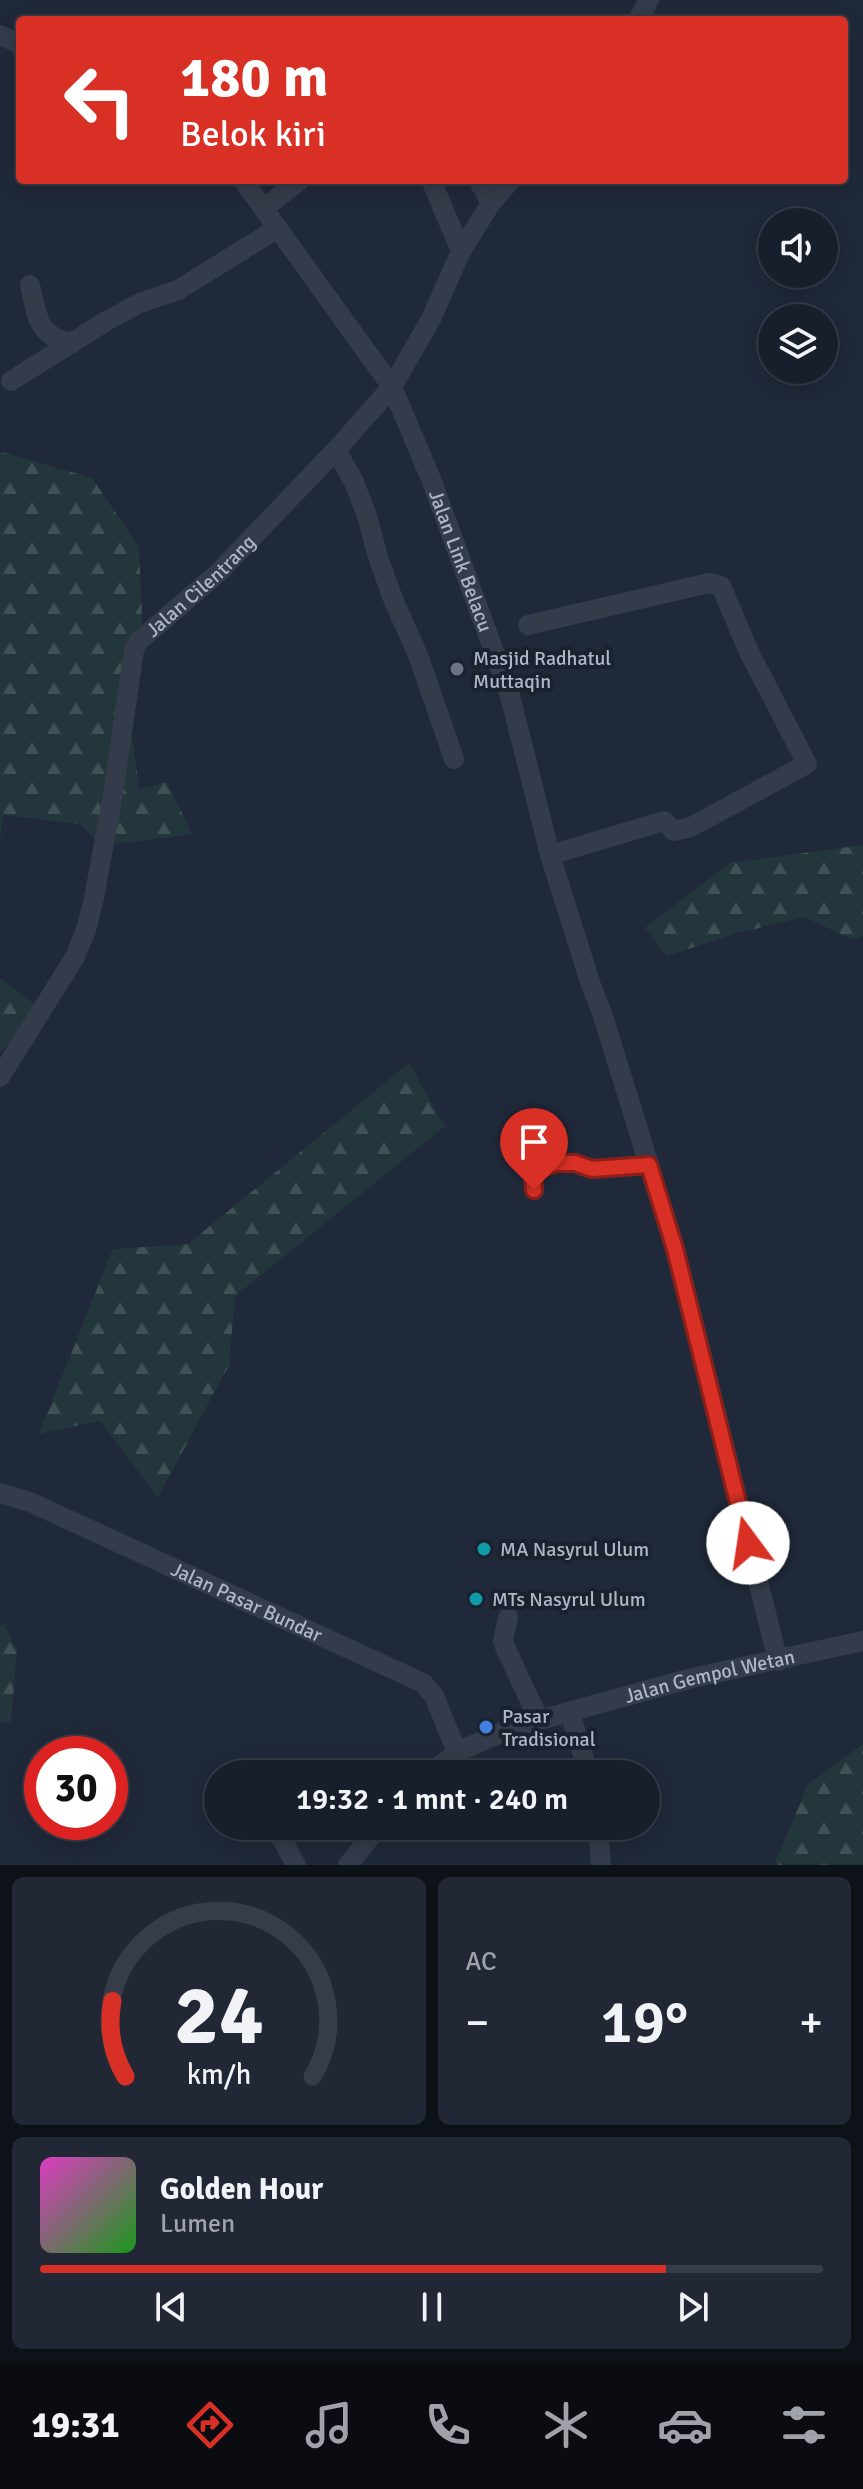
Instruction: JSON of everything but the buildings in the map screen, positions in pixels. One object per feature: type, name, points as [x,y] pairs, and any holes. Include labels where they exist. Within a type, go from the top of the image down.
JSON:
[{"type":"street","name":"Jalan Link Belacu","points":[[246,184],[392,387],[475,593],[509,692],[550,855],[675,1249],[778,1661]]},
{"type":"street","points":[[264,208],[295,184]]},
{"type":"street","points":[[433,184],[461,251]]},
{"type":"street","points":[[480,184],[491,203]]},
{"type":"street","name":"Jalan Cilentrang","points":[[0,1077],[75,957],[86,930],[113,794],[134,650],[139,641],[219,572],[392,387],[431,319],[461,251],[491,203],[508,184]]},
{"type":"street","points":[[11,381],[125,310],[178,290],[278,228]]},
{"type":"street","points":[[30,285],[42,327],[57,341],[72,343]]},
{"type":"street","points":[[336,450],[354,482],[367,516],[393,599],[418,655],[454,759]]},
{"type":"street","points":[[528,625],[709,583],[717,584],[721,586],[749,652],[807,764],[691,827],[674,831],[664,821],[550,855]]},
{"type":"street","points":[[534,1190],[535,1170],[557,1163],[575,1163],[592,1169],[649,1165]]},
{"type":"street","name":"Jalan Pasar Bundar","points":[[0,1493],[44,1509],[423,1683],[434,1696],[457,1752]]},
{"type":"street","points":[[508,1617],[503,1641],[539,1720]]},
{"type":"street","name":"Jalan Gempol Wetan","points":[[447,1760],[457,1752],[514,1727],[677,1682],[863,1641]]},
{"type":"street","points":[[570,1713],[585,1760]]},
{"type":"street","points":[[283,1840],[296,1865]]},
{"type":"street","points":[[348,1865],[368,1840]]},
{"type":"street","points":[[599,1840],[601,1865]]},
{"type":"green space","points":[[2,452],[92,478],[139,547],[143,638],[130,720],[139,789],[167,782],[192,834],[102,846],[80,824],[3,815],[0,840]]},
{"type":"green space","points":[[863,845],[863,936],[853,940],[805,917],[737,933],[667,956],[645,928],[730,863]]},
{"type":"green space","points":[[0,978],[46,1013],[0,1052]]},
{"type":"green space","points":[[409,1063],[445,1126],[235,1296],[229,1365],[158,1497],[100,1421],[39,1434],[113,1249],[188,1244]]},
{"type":"green space","points":[[4,1624],[17,1650],[11,1722],[0,1724],[0,1626]]},
{"type":"green space","points":[[863,1744],[863,1865],[774,1865],[808,1784]]},
{"type":"place","name":"Masjid Radhatul Muttaqin","points":[[457,669]]},
{"type":"place","name":"MA Nasyrul Ulum","points":[[484,1549]]},
{"type":"place","name":"MTs Nasyrul Ulum","points":[[476,1599]]},
{"type":"place","name":"Pasar Tradisional","points":[[486,1727]]},
{"type":"route","points":[[534,1190],[535,1170],[557,1163],[575,1163],[592,1169],[649,1165],[675,1249],[748,1543]]}]
